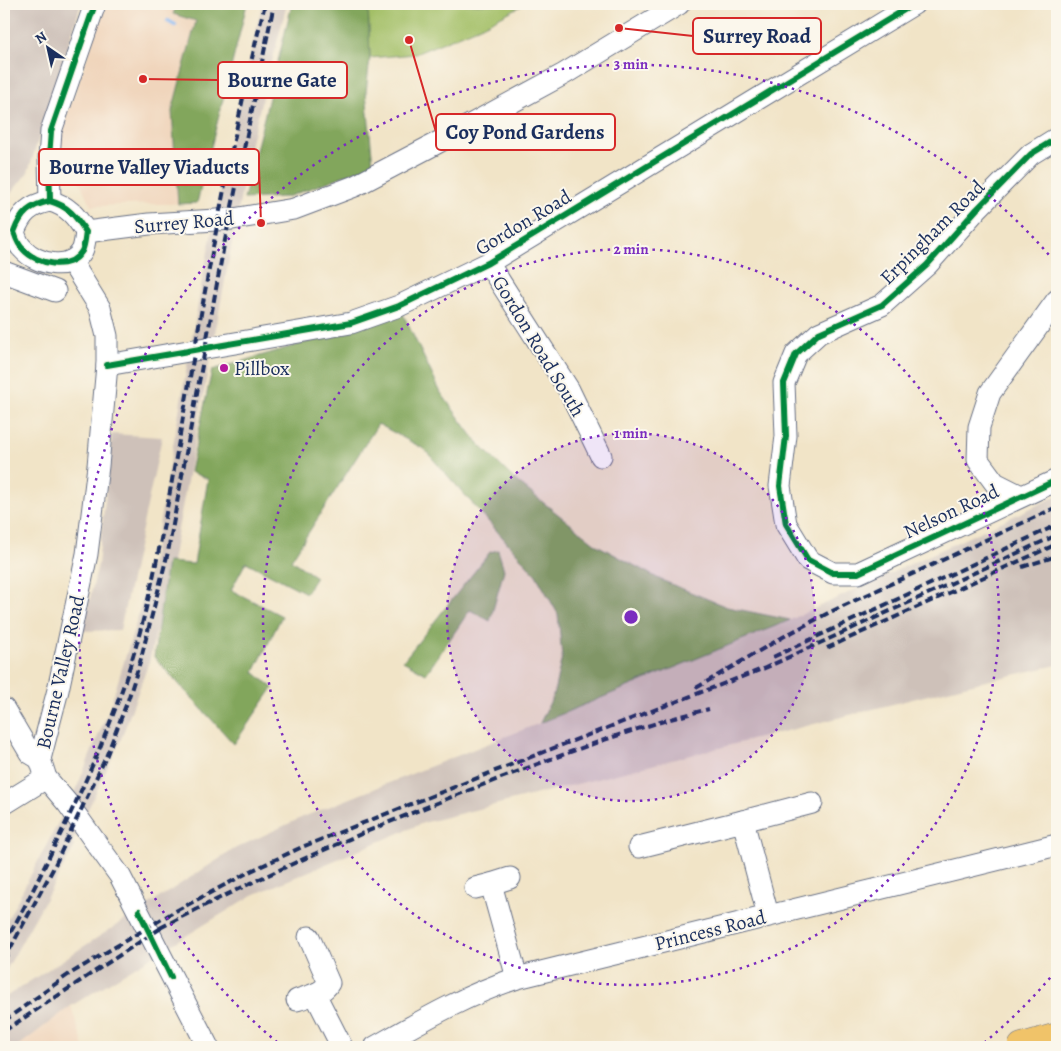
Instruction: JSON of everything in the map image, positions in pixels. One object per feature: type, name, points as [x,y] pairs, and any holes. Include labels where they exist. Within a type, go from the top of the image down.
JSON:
[{"type":"highway","points":[[1022,1047],[1057,1038]]},
{"type":"street","points":[[50,201],[49,158],[51,131],[94,4]]},
{"type":"street","name":"Surrey Road","points":[[86,232],[149,224],[233,219],[294,209],[355,186],[564,74],[679,4]]},
{"type":"street","name":"Gordon Road","points":[[107,365],[351,323],[399,306],[488,263],[914,4]]},
{"type":"street","name":"Erpingham Road","points":[[858,572],[834,572],[808,560],[786,524],[780,486],[786,436],[784,383],[796,354],[819,333],[882,305],[928,265],[977,209],[1031,154],[1057,138]]},
{"type":"street","points":[[50,201],[62,204],[71,210],[86,232],[81,252],[70,261],[57,264],[35,257],[21,248],[9,232],[26,210],[37,204],[50,201]]},
{"type":"street","name":"Bourne Valley Road","points":[[70,261],[100,308],[107,336],[107,365],[98,466],[87,554],[43,769],[120,876],[208,1047]]},
{"type":"street","name":"Gordon Road South","points":[[488,263],[569,390],[601,456]]},
{"type":"street","points":[[4,272],[55,291]]},
{"type":"street","points":[[1021,496],[995,483],[978,460],[979,427],[990,393],[1057,300]]},
{"type":"street","name":"Nelson Road","points":[[858,572],[1057,480]]},
{"type":"street","points":[[4,709],[30,752],[43,769],[4,804]]},
{"type":"street","points":[[639,847],[812,803]]},
{"type":"street","points":[[743,821],[768,915]]},
{"type":"street","name":"Princess Road","points":[[375,1047],[448,1006],[480,991],[516,978],[1057,845]]},
{"type":"street","points":[[492,883],[516,978]]},
{"type":"street","points":[[309,937],[329,983],[326,988],[306,997],[342,1047]]},
{"type":"shaded area","points":[[4,4],[81,4],[28,172],[4,202]]},
{"type":"shaded area","points":[[106,4],[247,4],[197,203],[91,206],[59,138]]},
{"type":"shaded area","points":[[262,4],[287,4],[251,142],[169,577],[149,662],[121,739],[72,843],[75,846],[4,974],[4,926],[77,787],[110,707],[137,620],[156,543],[202,281],[230,144]]},
{"type":"shaded area","points":[[112,434],[162,437],[120,630],[82,631],[98,565]]},
{"type":"shaded area","points":[[1057,496],[1057,665],[964,686],[423,823],[253,895],[71,1006],[17,1047],[4,1047],[4,998],[236,848],[303,817],[540,723],[790,620]]},
{"type":"shaded area","points":[[71,1006],[84,1047],[17,1047],[40,1028]]},
{"type":"green space","points":[[177,4],[247,4],[197,203],[178,204],[172,111],[196,21],[173,14]]},
{"type":"green space","points":[[292,4],[368,4],[370,58],[366,92],[373,165],[287,197],[244,199]]},
{"type":"green space","points":[[368,4],[525,4],[480,27],[415,54],[370,58]]},
{"type":"green space","points":[[403,314],[441,393],[477,442],[516,481],[597,545],[661,580],[727,607],[790,620],[540,723],[553,696],[562,657],[558,614],[536,575],[424,449],[378,424],[291,560],[316,577],[306,593],[246,562],[231,590],[282,616],[254,672],[273,688],[234,744],[154,657],[167,562],[194,564],[208,479],[190,472],[212,370]]},
{"type":"green space","points":[[498,550],[504,570],[490,621],[470,610],[426,674],[403,661],[490,552]]},
{"type":"waterway","points":[[168,21],[175,25]]},
{"type":"railway","points":[[4,943],[18,920],[92,767],[124,684],[141,628],[166,512],[222,199],[242,101],[265,4]]},
{"type":"railway","points":[[4,960],[53,869],[106,757],[128,700],[140,662],[168,552],[224,245],[274,4]]},
{"type":"railway","points":[[696,688],[830,612],[1057,507]]},
{"type":"railway","points":[[773,657],[1057,525]]},
{"type":"railway","points":[[4,1021],[68,975],[172,913],[251,871],[302,847],[546,751],[765,668],[1057,535]]},
{"type":"railway","points":[[827,648],[1057,544]]},
{"type":"railway","points":[[1022,567],[1057,556]]},
{"type":"railway","points":[[160,928],[278,870],[439,802],[593,744],[709,709]]},
{"type":"railway","points":[[4,1031],[161,928]]},
{"type":"cycle path","points":[[50,201],[49,158],[51,131],[95,4]]},
{"type":"cycle path","points":[[107,365],[351,323],[399,306],[488,263],[914,4]]},
{"type":"cycle path","points":[[1057,138],[1031,154],[977,209],[927,265],[882,305],[819,333],[796,354],[784,383],[786,436],[780,486],[786,524],[808,560],[833,573],[858,573],[1057,480]]},
{"type":"cycle path","points":[[50,201],[71,212],[86,232],[82,251],[77,258],[70,262],[53,264],[36,259],[21,247],[14,232],[27,211],[37,205],[50,201]]},
{"type":"cycle path","points":[[139,911],[171,977]]},
{"type":"place","name":"Surrey Road","points":[[619,28]]},
{"type":"place","name":"Coy Pond Gardens","points":[[409,40]]},
{"type":"place","name":"Bourne Gate","points":[[143,79]]},
{"type":"place","name":"Bourne Valley Viaducts","points":[[261,223]]},
{"type":"place","name":"Pillbox","points":[[224,368]]}]
